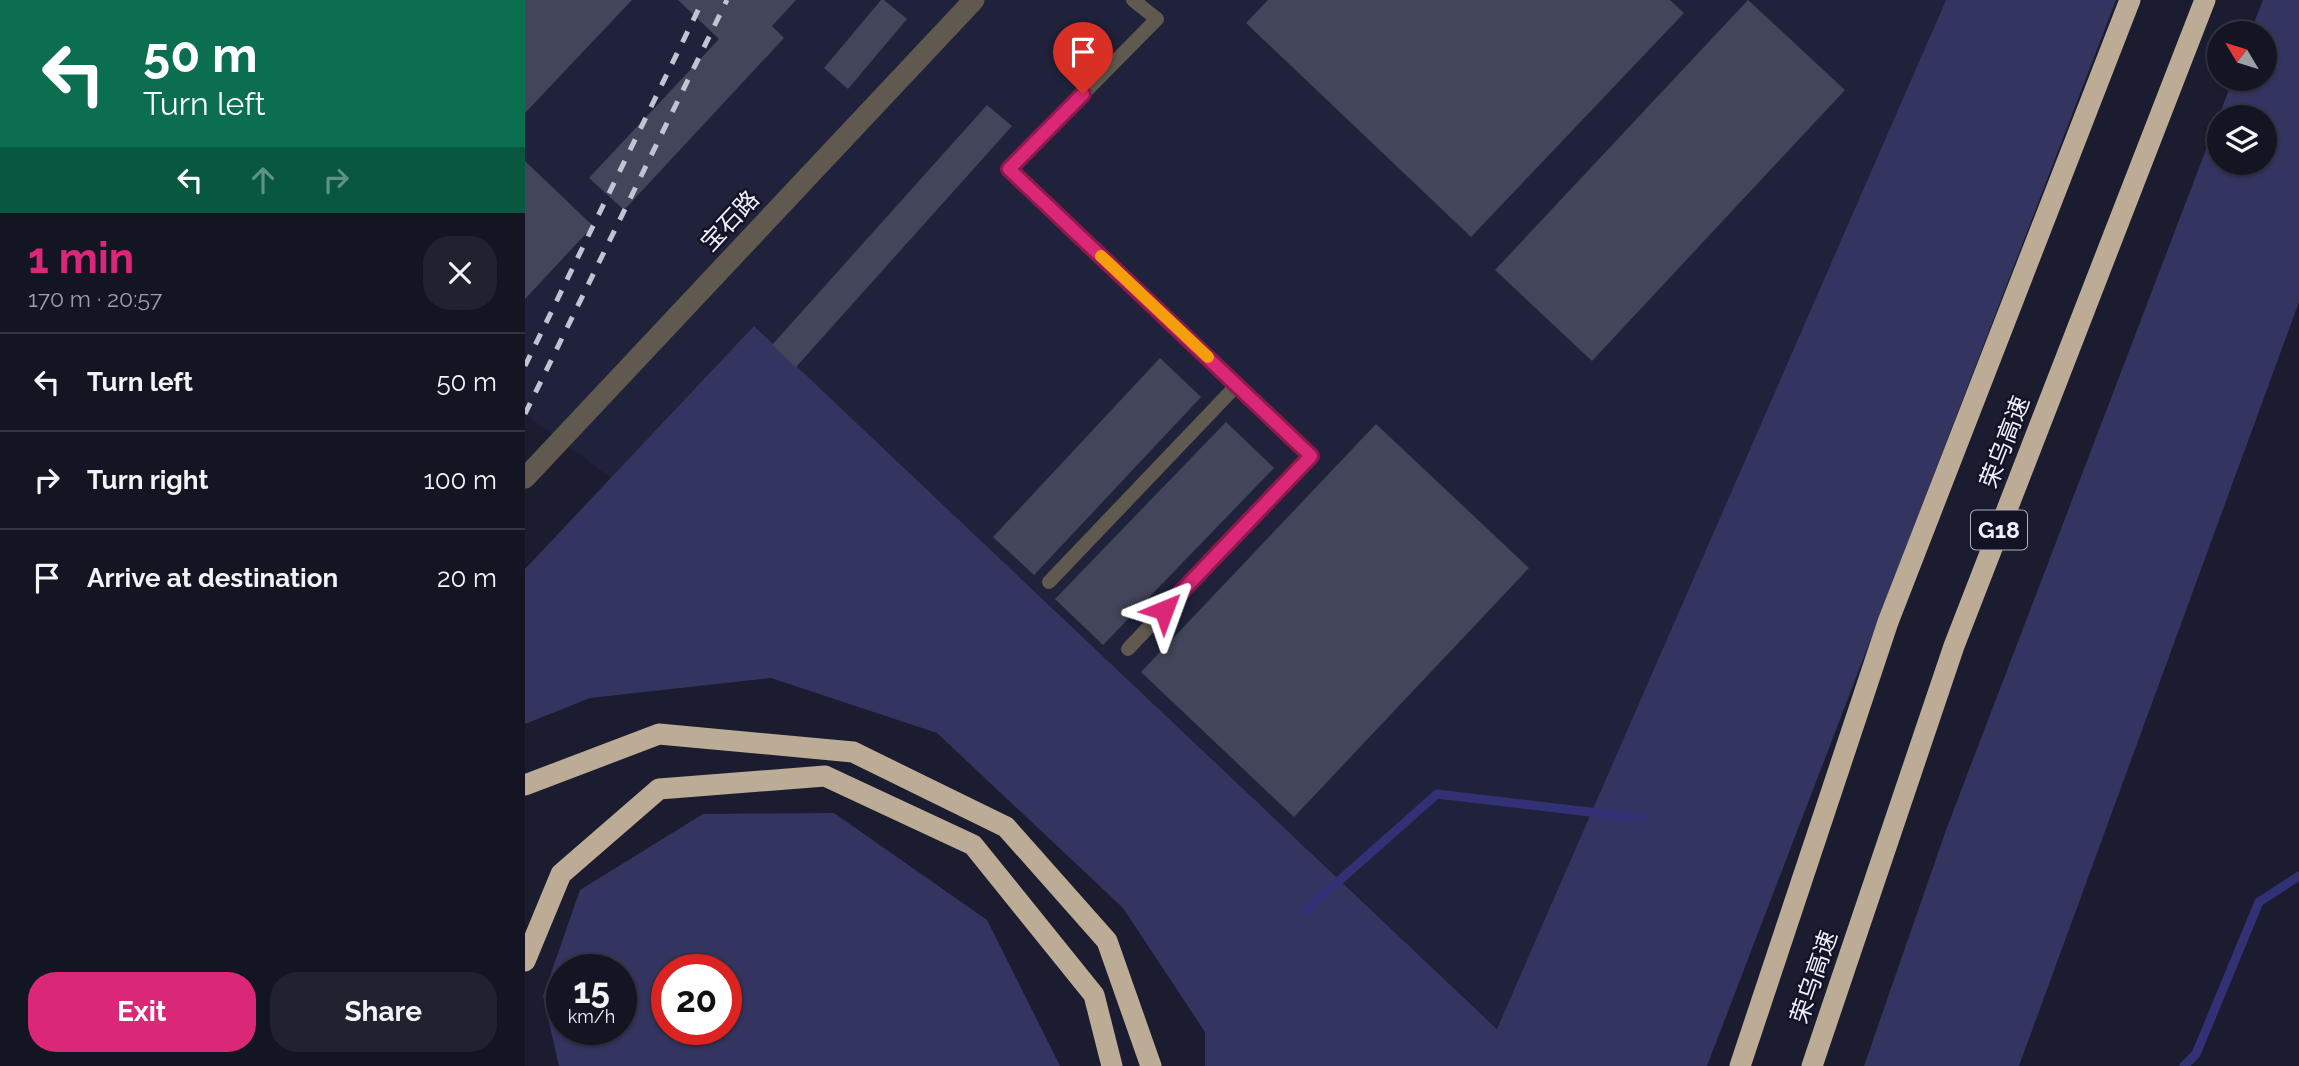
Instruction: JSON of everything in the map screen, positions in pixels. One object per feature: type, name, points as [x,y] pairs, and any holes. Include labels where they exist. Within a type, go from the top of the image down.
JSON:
[{"type":"highway","name":"荣乌高速","points":[[1740,1066],[1888,622],[2130,0]]},
{"type":"highway","name":"荣乌高速","points":[[1812,1066],[1954,646],[2205,0]]},
{"type":"highway","points":[[525,785],[659,734],[853,752],[1006,827],[1107,941],[1151,1066]]},
{"type":"highway","points":[[525,961],[561,874],[659,789],[825,776],[973,845],[1094,995],[1111,1066]]},
{"type":"street","name":"宝石路","points":[[525,478],[974,0]]},
{"type":"lane","points":[[1128,649],[1311,456],[1009,169],[1157,19],[1133,0]]},
{"type":"lane","points":[[1049,582],[1237,385]]},
{"type":"shaded area","points":[[525,0],[1946,0],[1498,1029],[755,327],[611,478],[525,414]]},
{"type":"shaded area","points":[[1946,0],[2116,0],[1707,1066],[1205,1066],[1205,1032],[1123,908],[937,733],[771,678],[590,698],[525,724],[525,569],[754,326],[1497,1029]]},
{"type":"shaded area","points":[[2263,0],[2299,0],[2299,302],[2019,1066],[1864,1066],[1946,830],[2207,147],[2207,175],[2277,175],[2277,105],[2223,105],[2228,91],[2277,91],[2277,21],[2255,21]]},
{"type":"shaded area","points":[[834,813],[987,920],[1060,1066],[559,1066],[554,1045],[637,1045],[637,954],[558,954],[580,890],[703,814]]},
{"type":"shaded area","points":[[546,987],[546,1009],[543,996]]},
{"type":"building","points":[[525,0],[632,0],[525,113]]},
{"type":"building","points":[[678,0],[796,0],[772,26],[784,38],[624,210],[589,178],[719,39]]},
{"type":"building","points":[[881,0],[907,19],[848,89],[824,68]]},
{"type":"building","points":[[1268,0],[1670,0],[1684,13],[1471,237],[1246,23]]},
{"type":"building","points":[[1748,0],[1845,90],[1592,361],[1495,270]]},
{"type":"building","points":[[987,105],[1012,126],[796,367],[772,345]]},
{"type":"building","points":[[525,161],[593,226],[525,299]]},
{"type":"building","points":[[1160,358],[1201,397],[1034,575],[993,537]]},
{"type":"building","points":[[1226,422],[1274,468],[1103,645],[1055,599]]},
{"type":"building","points":[[1376,424],[1529,568],[1294,817],[1141,672]]},
{"type":"waterway","points":[[1305,911],[1437,794],[1641,818]]},
{"type":"waterway","points":[[2184,1066],[2196,1054],[2259,902],[2299,876]]},
{"type":"railway","points":[[525,366],[703,0]]},
{"type":"railway","points":[[525,414],[727,0]]},
{"type":"slow traffic","points":[[1101,256],[1208,357]]},
{"type":"route","points":[[1083,94],[1009,169],[1311,456],[1164,610]]}]
